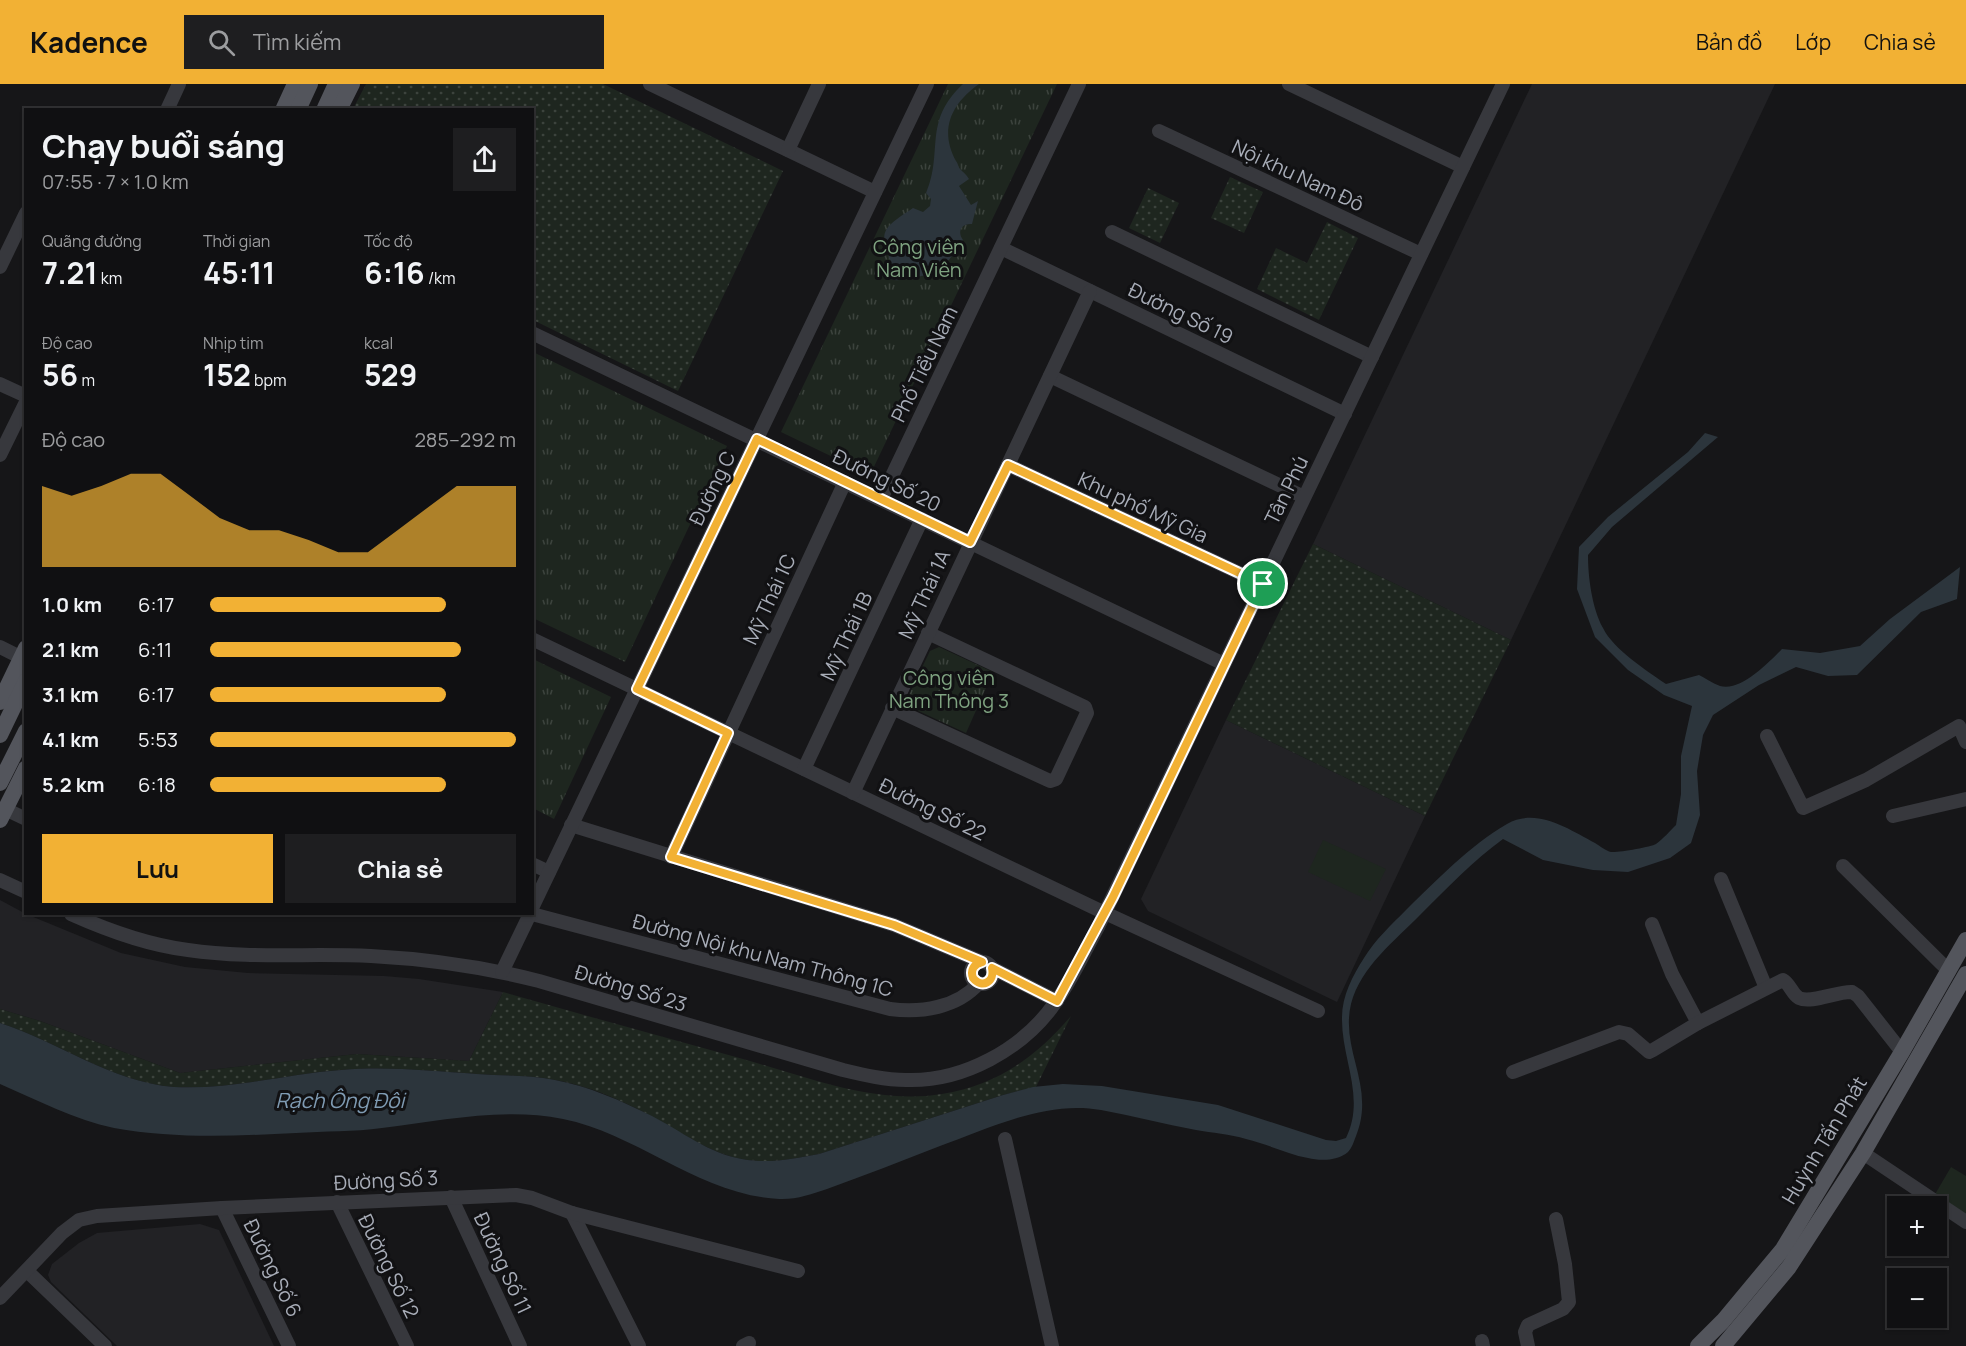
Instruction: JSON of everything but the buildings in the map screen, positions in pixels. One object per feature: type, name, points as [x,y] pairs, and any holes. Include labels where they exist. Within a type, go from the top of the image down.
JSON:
[{"type":"main road","points":[[284,108],[295,84]]},
{"type":"main road","points":[[299,108],[310,84]]},
{"type":"main road","points":[[325,108],[336,84]]},
{"type":"main road","points":[[340,108],[352,84]]},
{"type":"main road","points":[[0,702],[24,655]]},
{"type":"main road","points":[[0,735],[24,685]]},
{"type":"main road","points":[[0,783],[24,735]]},
{"type":"main road","points":[[3,815],[24,772]]},
{"type":"main road","name":"Huỳnh Tấn Phát","points":[[1698,1346],[1723,1321],[1783,1249],[1899,1057],[1966,940]]},
{"type":"main road","name":"Huỳnh Tấn Phát","points":[[1723,1346],[1789,1267],[1863,1153],[1966,974]]},
{"type":"main road","points":[[1899,1057],[1911,1071]]},
{"type":"main road","points":[[1847,1142],[1863,1153]]},
{"type":"street","points":[[168,108],[179,84]]},
{"type":"street","points":[[650,84],[875,192]]},
{"type":"street","points":[[788,150],[819,84]]},
{"type":"street","name":"Đường C","points":[[534,904],[927,84]]},
{"type":"street","name":"Phố Tiểu Nam","points":[[881,499],[1079,84]]},
{"type":"street","points":[[1289,84],[1463,167]]},
{"type":"street","name":"Tân Phú","points":[[1105,914],[1502,84]]},
{"type":"street","name":"Nội khu Nam Đô","points":[[1159,131],[1421,254]]},
{"type":"street","points":[[0,267],[24,217]]},
{"type":"street","points":[[1112,232],[1372,357]]},
{"type":"street","name":"Đường Số 19","points":[[1001,248],[1345,414]]},
{"type":"street","points":[[970,542],[1090,291]]},
{"type":"street","name":"Đường Số 20","points":[[534,334],[1224,664]]},
{"type":"street","points":[[1050,376],[1304,497]]},
{"type":"street","points":[[0,384],[24,395]]},
{"type":"street","points":[[0,455],[24,406]]},
{"type":"street","name":"Khu phố Mỹ Gia","points":[[1008,465],[1263,584]]},
{"type":"street","name":"Mỹ Thái 1C","points":[[671,857],[845,482]]},
{"type":"street","name":"Mỹ Thái 1B","points":[[804,769],[922,519]]},
{"type":"street","name":"Mỹ Thái 1A","points":[[853,793],[970,542]]},
{"type":"street","points":[[892,708],[1050,781],[1056,779],[1087,713],[1085,706],[928,633]]},
{"type":"street","name":"Đường Số 22","points":[[534,640],[1105,914],[1318,1011]]},
{"type":"street","points":[[0,647],[24,655]]},
{"type":"street","points":[[1767,736],[1803,808],[1866,780],[1959,726],[1966,742]]},
{"type":"street","points":[[1893,816],[1966,799]]},
{"type":"street","points":[[3,815],[24,819]]},
{"type":"street","points":[[572,825],[894,925],[987,965],[1057,1001]]},
{"type":"street","points":[[534,865],[549,872]]},
{"type":"street","points":[[1843,866],[1949,971]]},
{"type":"street","points":[[1721,879],[1766,988]]},
{"type":"street","points":[[0,880],[24,891]]},
{"type":"street","name":"Đường Số 23","points":[[73,915],[118,934],[187,950],[239,954],[373,956],[436,962],[502,972],[843,1070],[906,1080],[942,1076],[987,1061],[1007,1050],[1025,1036],[1057,1001],[1105,914]]},
{"type":"street","points":[[502,972],[530,915]]},
{"type":"street","name":"Đường Nội khu Nam Thông 1C","points":[[534,915],[890,1009],[916,1011],[937,1007],[962,997],[979,983],[973,978],[972,971],[975,965],[987,965]]},
{"type":"street","points":[[1652,924],[1672,974],[1698,1023]]},
{"type":"street","points":[[1513,1072],[1619,1032],[1628,1034],[1648,1052],[1698,1023],[1784,980],[1795,995],[1805,1000],[1852,992],[1858,996],[1899,1057]]},
{"type":"street","points":[[1005,1139],[1052,1346]]},
{"type":"street","points":[[1863,1153],[1966,1222]]},
{"type":"street","name":"Đường Số 3","points":[[0,1298],[62,1233],[79,1220],[97,1216],[222,1208],[451,1197],[516,1196],[532,1198],[572,1213],[798,1271]]},
{"type":"street","name":"Đường Số 11","points":[[451,1197],[520,1346]]},
{"type":"street","name":"Đường Số 12","points":[[337,1202],[407,1346]]},
{"type":"street","name":"Đường Số 6","points":[[222,1208],[289,1346]]},
{"type":"street","points":[[572,1213],[639,1346]]},
{"type":"street","points":[[1528,1346],[1525,1332],[1528,1324],[1563,1309],[1569,1302],[1565,1264],[1556,1219]]},
{"type":"street","points":[[27,1270],[105,1346]]},
{"type":"shaded area","points":[[1532,84],[1775,84],[1511,640],[1313,544]]},
{"type":"shaded area","points":[[1226,720],[1425,816],[1337,1002],[1148,911],[1141,899]]},
{"type":"shaded area","points":[[0,900],[24,915],[121,953],[185,967],[248,973],[384,976],[503,992],[469,1061],[357,1054],[180,1073],[40,1021],[0,1009]]},
{"type":"shaded area","points":[[200,1224],[219,1230],[274,1346],[117,1346],[51,1282],[48,1275],[52,1264],[79,1243],[97,1233]]},
{"type":"green space","points":[[366,84],[603,84],[783,171],[678,391],[534,320],[534,108],[354,108]]},
{"type":"green space","name":"Công viên Nam Viên","points":[[948,84],[1057,84],[870,475],[781,432]]},
{"type":"green space","points":[[1230,177],[1263,192],[1244,233],[1211,218]]},
{"type":"green space","points":[[1148,188],[1179,203],[1160,243],[1129,228]]},
{"type":"green space","points":[[1327,222],[1358,238],[1319,320],[1257,289],[1276,248],[1307,263]]},
{"type":"green space","points":[[534,352],[727,446],[625,662],[534,618]]},
{"type":"green space","points":[[1313,544],[1511,640],[1425,816],[1226,720]]},
{"type":"green space","name":"Công viên Nam Thông 3","points":[[939,647],[993,672],[966,733],[910,707],[907,699],[930,651]]},
{"type":"green space","points":[[534,659],[611,697],[554,819],[534,809]]},
{"type":"green space","points":[[1323,840],[1386,869],[1370,901],[1308,872]]},
{"type":"green space","points":[[503,992],[817,1081],[867,1093],[892,1096],[942,1094],[962,1090],[998,1076],[1044,1044],[1071,1016],[1036,1087],[1003,1095],[819,1154],[771,1161],[742,1159],[720,1153],[622,1102],[582,1086],[555,1080],[526,1076],[409,1069],[358,1069],[237,1084],[174,1087],[151,1084],[107,1070],[0,1023],[0,1009],[40,1021],[180,1073],[357,1054],[469,1061]]},
{"type":"green space","points":[[1951,1167],[1966,1176],[1966,1215],[1947,1204],[1947,1196],[1934,1196]]},
{"type":"water","points":[[963,84],[979,84],[961,100],[955,109],[948,128],[948,139],[959,167],[969,179],[959,186],[971,205],[978,201],[972,224],[965,225],[961,229],[960,234],[963,240],[949,260],[925,268],[926,275],[893,280],[884,274],[894,269],[884,239],[885,232],[894,221],[913,208],[923,212],[930,206],[931,199],[926,193],[934,164],[938,124],[942,111],[950,98]]},
{"type":"water","name":"Rạch Ông Đội","points":[[1705,433],[1718,437],[1612,527],[1588,555],[1591,592],[1603,628],[1622,652],[1666,684],[1699,675],[1720,686],[1728,687],[1737,685],[1754,675],[1782,649],[1820,653],[1860,646],[1890,619],[1960,567],[1957,599],[1921,612],[1857,675],[1828,676],[1796,667],[1759,685],[1713,715],[1703,735],[1697,771],[1700,815],[1691,843],[1670,858],[1628,872],[1593,870],[1543,860],[1503,839],[1492,847],[1380,955],[1362,978],[1356,990],[1349,1021],[1362,1101],[1361,1118],[1351,1149],[1339,1157],[1329,1160],[1313,1159],[1234,1136],[1101,1110],[1060,1109],[1039,1112],[998,1124],[815,1193],[797,1198],[779,1199],[750,1195],[722,1187],[617,1137],[563,1119],[518,1114],[472,1116],[350,1131],[227,1136],[159,1134],[114,1128],[85,1120],[0,1084],[0,1023],[107,1070],[151,1084],[174,1087],[237,1084],[358,1069],[409,1069],[526,1076],[555,1080],[580,1086],[617,1100],[719,1152],[761,1161],[819,1154],[1003,1095],[1033,1087],[1063,1084],[1102,1086],[1218,1105],[1326,1140],[1336,1141],[1346,1138],[1352,1123],[1354,1108],[1343,1033],[1342,1009],[1346,994],[1356,971],[1373,945],[1442,875],[1480,842],[1518,819],[1530,818],[1552,822],[1611,852],[1634,850],[1656,844],[1676,825],[1681,794],[1681,756],[1692,706],[1664,695],[1628,670],[1595,637],[1577,589],[1579,547],[1608,517],[1688,452]]},
{"type":"route","points":[[757,439],[970,542],[1008,465],[1263,584],[1113,897],[1057,1001],[992,968],[993,976],[990,980],[985,984],[978,983],[973,978],[972,971],[975,965],[982,962],[894,925],[671,857],[728,733],[637,689],[757,439]]}]
